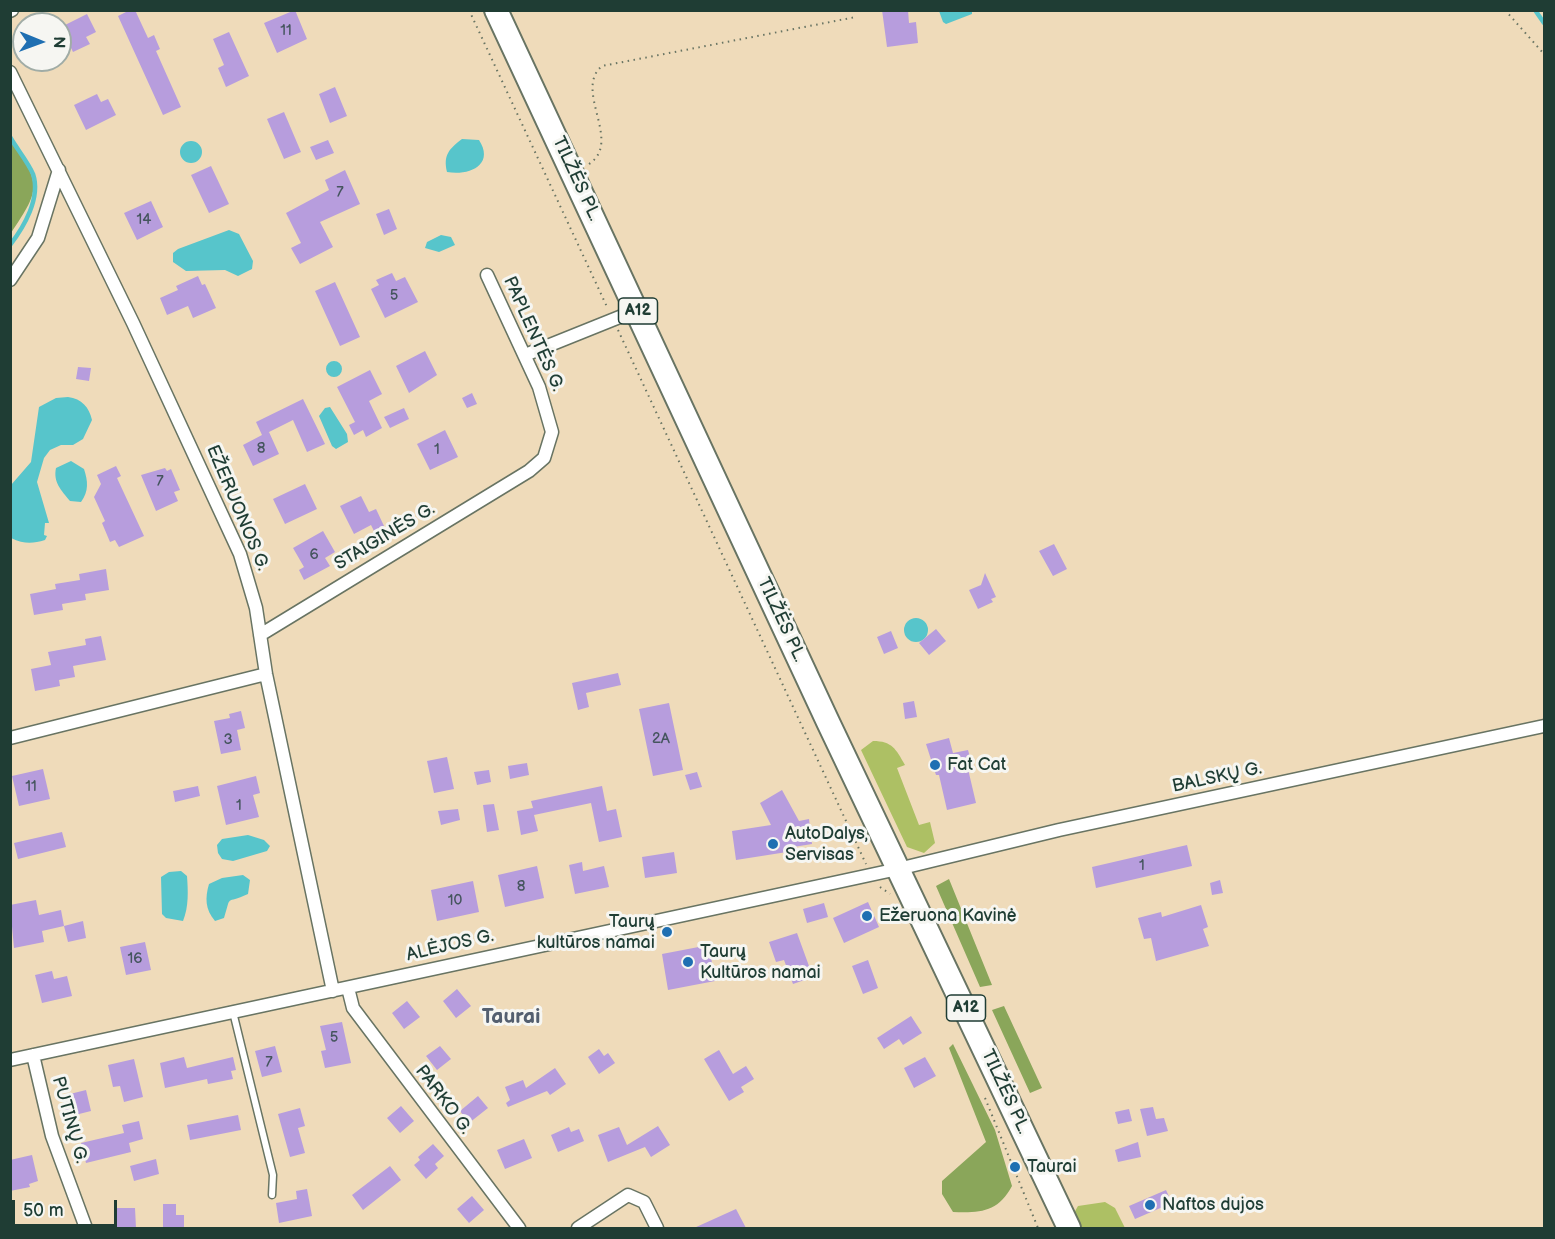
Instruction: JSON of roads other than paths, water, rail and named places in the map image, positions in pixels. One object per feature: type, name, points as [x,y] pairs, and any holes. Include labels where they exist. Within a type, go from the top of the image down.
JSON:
[{"type":"highway","name":"TILŽĖS PL.","points":[[496,10],[898,870],[1069,1228]]},
{"type":"street","name":"EŽERUONOS G.","points":[[10,72],[59,170],[240,554],[249,579],[266,674],[333,991]]},
{"type":"street","points":[[10,280],[38,238],[59,170]]},
{"type":"street","name":"PAPLENTĖS G.","points":[[487,274],[540,387],[552,432],[544,458],[529,471]]},
{"type":"street","points":[[525,355],[637,310]]},
{"type":"street","name":"STAIGINĖS G.","points":[[260,635],[529,471]]},
{"type":"street","points":[[10,738],[266,674]]},
{"type":"street","name":"BALSKŲ G.","points":[[898,870],[1059,830],[1545,726]]},
{"type":"street","name":"ALĖJOS G.","points":[[10,1060],[898,870]]},
{"type":"street","name":"PARKO G.","points":[[348,988],[353,1008],[519,1228]]},
{"type":"street","name":"PUTINŲ G.","points":[[33,1055],[52,1136],[86,1228]]},
{"type":"street","points":[[578,1228],[628,1195],[644,1202],[657,1228]]},
{"type":"lane","points":[[233,1012],[273,1175],[272,1195]]},
{"type":"water","points":[[939,11],[972,11],[972,14],[946,24]]},
{"type":"water","points":[[462,139],[479,140],[484,156],[482,162],[477,167],[464,172],[447,172],[448,153]]},
{"type":"water","points":[[191,141],[199,144],[202,152],[199,160],[191,163],[183,160],[180,152],[183,144]]},
{"type":"water","points":[[229,230],[239,234],[253,261],[252,269],[238,276],[225,270],[186,271],[173,262],[173,253],[178,249]]},
{"type":"water","points":[[441,235],[451,237],[455,245],[439,252],[425,248],[427,242]]},
{"type":"water","points":[[334,361],[342,369],[334,377],[326,369]]},
{"type":"water","points":[[68,397],[84,404],[92,420],[83,439],[73,445],[61,445],[50,450],[44,458],[37,482],[49,523],[45,523],[44,535],[47,536],[45,540],[28,543],[16,540],[11,538],[11,485],[31,462],[39,407],[56,398]]},
{"type":"water","points":[[330,407],[347,434],[348,442],[336,449],[332,446],[319,416],[325,408]]},
{"type":"water","points":[[71,461],[84,469],[85,473],[87,490],[81,502],[70,501],[58,486],[56,478],[56,468]]},
{"type":"water","points":[[911,618],[921,618],[928,625],[928,635],[921,642],[911,642],[904,635],[904,625]]},
{"type":"water","points":[[248,835],[264,840],[270,846],[267,851],[233,861],[222,859],[217,845],[222,839]]},
{"type":"water","points":[[181,871],[187,876],[188,887],[183,921],[166,918],[162,914],[161,877],[169,872]]},
{"type":"water","points":[[243,875],[250,880],[248,894],[230,901],[224,918],[215,921],[209,912],[207,903],[209,884],[222,878]]},
{"type":"waterway","points":[[1535,10],[1544,23]]},
{"type":"waterway","points":[[10,137],[31,169],[35,183],[30,212],[10,245]]},
{"type":"place","name":"Fat Cat","points":[[935,765]]},
{"type":"place","name":"AutoDalys, Servisas","points":[[773,844]]},
{"type":"place","name":"Ežeruona Kavinė","points":[[867,916]]},
{"type":"place","name":"Taurų kultūros namai","points":[[667,932]]},
{"type":"place","name":"Taurų Kultūros namai","points":[[688,962]]},
{"type":"place","name":"Taurai","points":[[1015,1167]]},
{"type":"place","name":"Naftos dujos","points":[[1150,1205]]},
{"type":"district","name":"Taurai","points":[[511,1018]]}]
